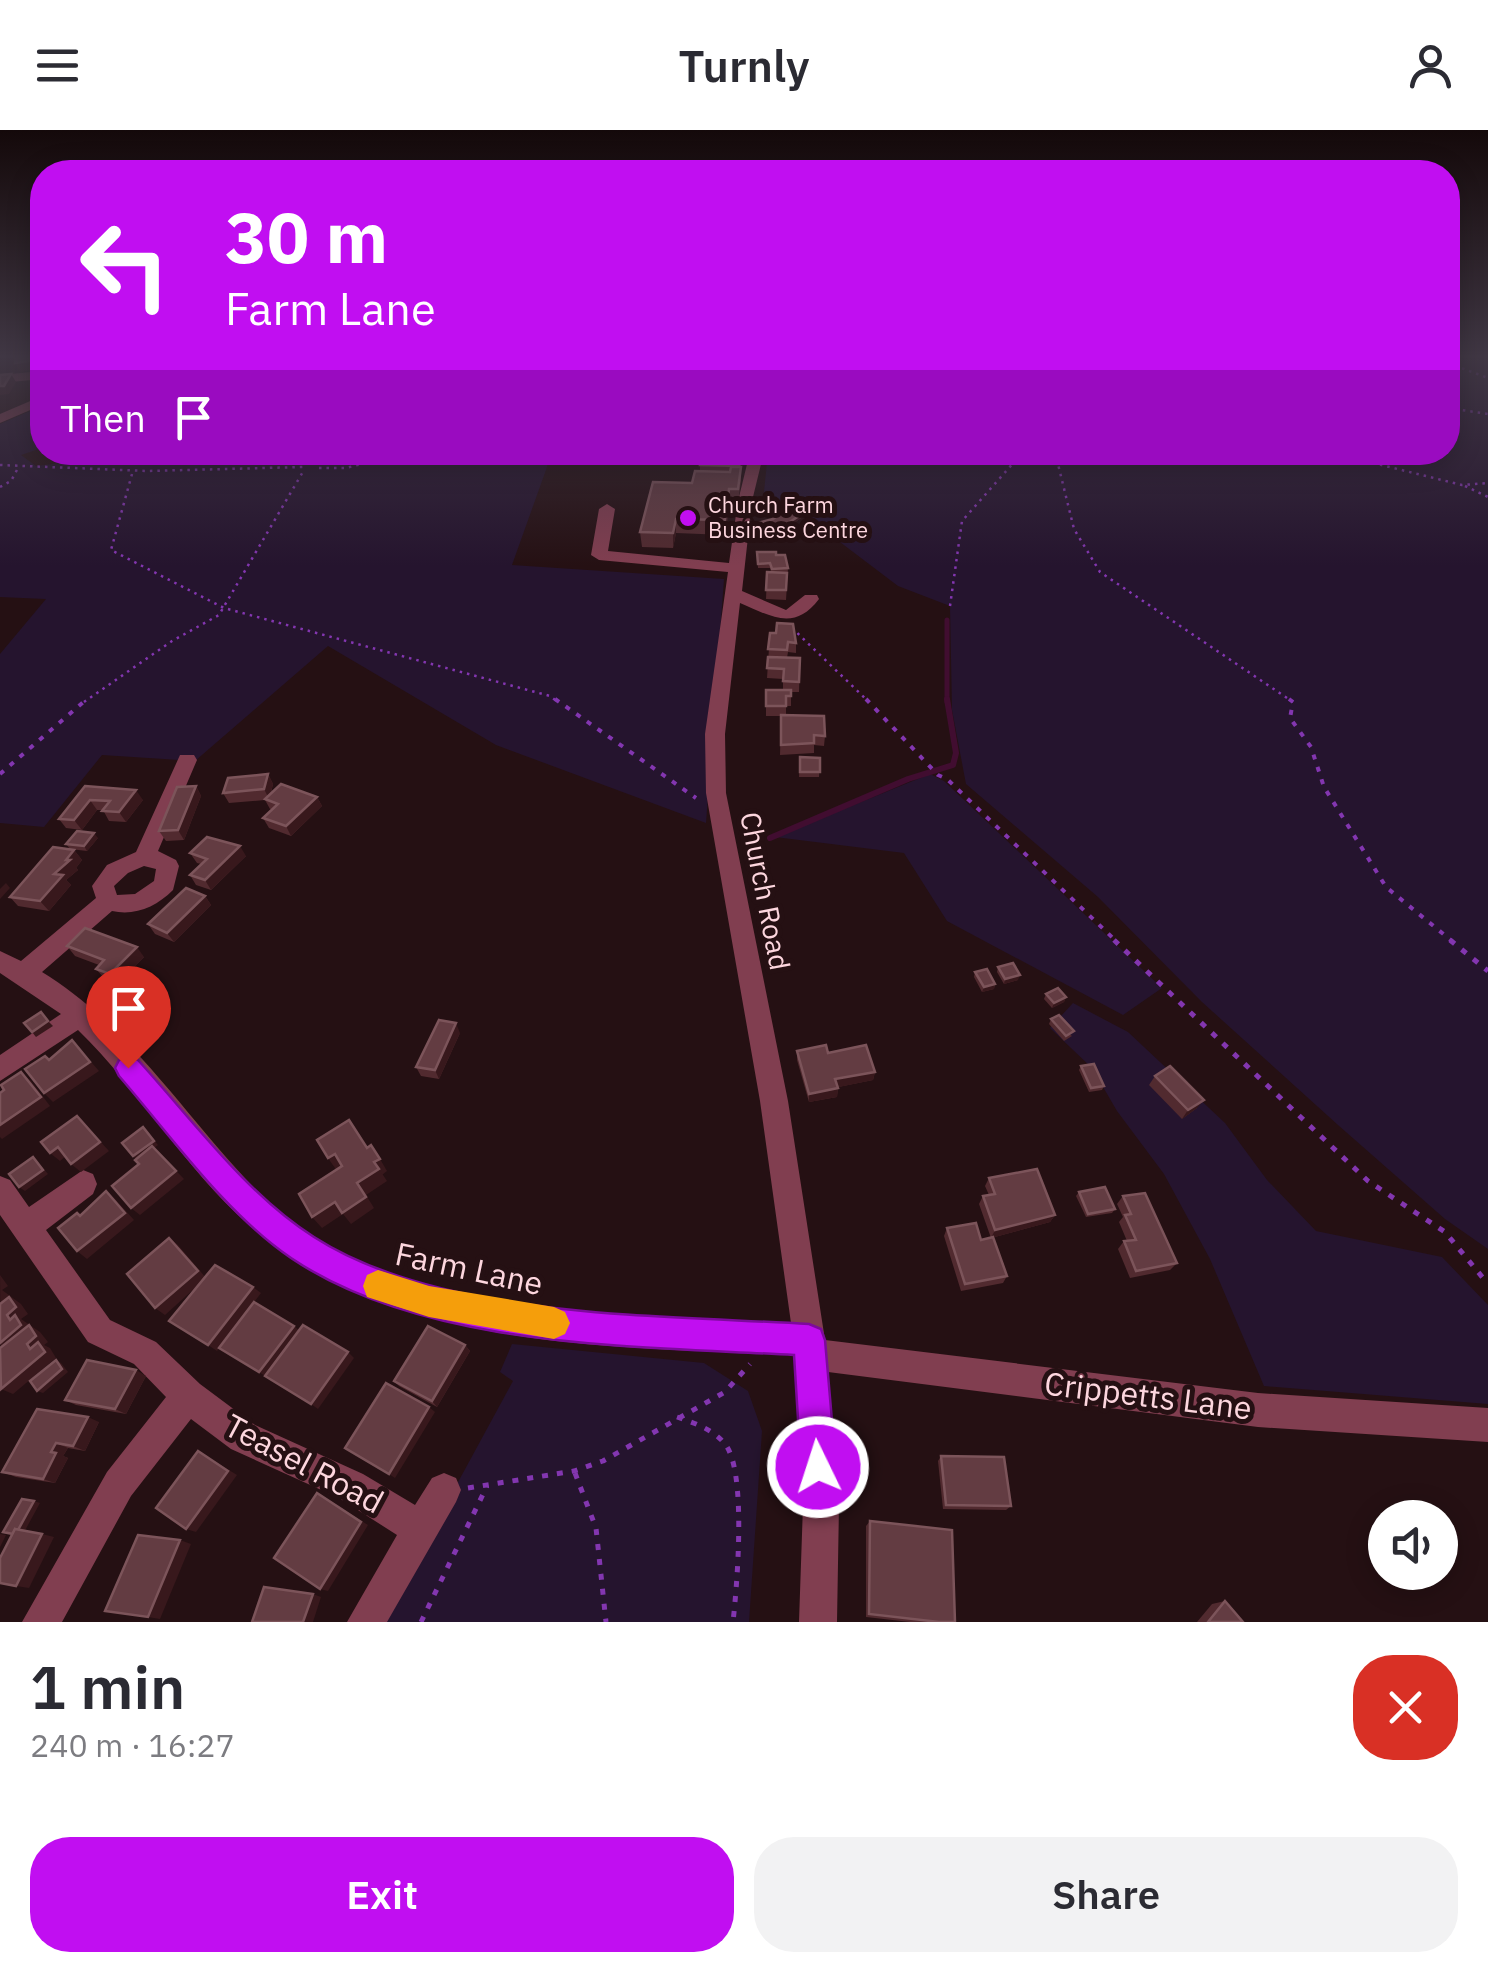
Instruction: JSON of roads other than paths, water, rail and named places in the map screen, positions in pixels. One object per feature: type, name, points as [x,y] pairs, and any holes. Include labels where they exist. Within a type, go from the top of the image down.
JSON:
[{"type":"street","name":"Church Road","points":[[754,465],[745,501],[715,734],[716,793],[774,1101],[810,1347],[821,1504],[818,1622]]},
{"type":"street","points":[[608,509],[599,555],[736,568]]},
{"type":"street","points":[[732,593],[778,614],[796,614],[811,599]]},
{"type":"street","points":[[144,858],[186,760]]},
{"type":"street","points":[[144,858],[168,866],[165,884],[140,902],[121,905],[108,901],[103,886],[111,874],[126,864],[144,858]]},
{"type":"street","points":[[13,966],[108,901]]},
{"type":"street","name":"Farm Lane","points":[[13,966],[52,988],[82,1014],[173,1122],[258,1213],[302,1248],[358,1278],[429,1302],[574,1326],[754,1337],[810,1347]]},
{"type":"street","points":[[0,1069],[82,1014]]},
{"type":"street","name":"Teasel Road","points":[[83,1184],[10,1212],[99,1331],[145,1353],[188,1396],[243,1437],[284,1459],[351,1486],[421,1529]]},
{"type":"street","name":"Crippetts Lane","points":[[810,1347],[1258,1410],[1488,1425]]},
{"type":"street","points":[[41,1622],[118,1484],[188,1396]]},
{"type":"street","points":[[366,1621],[444,1490]]},
{"type":"waterway","points":[[947,620],[947,699]]},
{"type":"waterway","points":[[770,838],[908,779],[953,765],[956,753],[947,699]]},
{"type":"place","name":"Church Farm Business Centre","points":[[688,518]]}]
